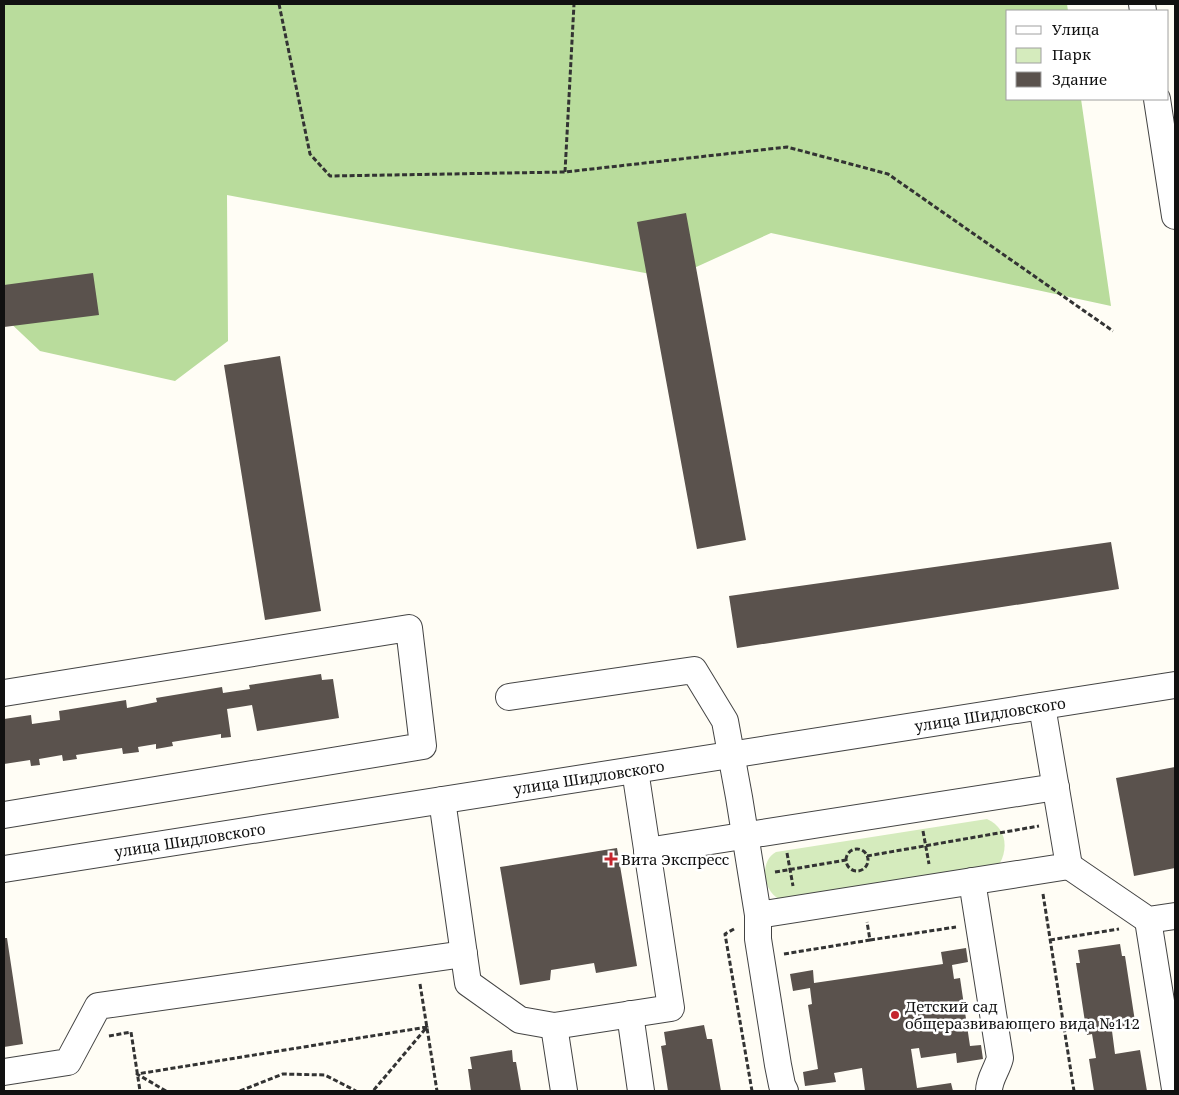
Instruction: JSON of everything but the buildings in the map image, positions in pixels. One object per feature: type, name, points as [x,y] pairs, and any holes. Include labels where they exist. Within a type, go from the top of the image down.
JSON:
[{"type":"street","points":[[1157,100],[1175,216]]},
{"type":"street","points":[[4,693],[408,628],[423,746],[4,815]]},
{"type":"street","points":[[509,697],[694,670],[724,721],[752,876],[758,915],[758,939],[778,1065],[785,1091]]},
{"type":"street","name":"улица Шидловского","points":[[4,869],[1175,685]]},
{"type":"street","points":[[1042,706],[1069,866]]},
{"type":"street","points":[[442,800],[468,983],[520,1020],[554,1026],[671,1008],[635,770]]},
{"type":"street","points":[[647,851],[1056,787]]},
{"type":"street","points":[[758,915],[1069,866],[1149,922],[1175,1090]]},
{"type":"street","points":[[972,881],[1000,1058],[998,1068],[992,1077],[989,1091]]},
{"type":"street","points":[[1149,922],[1175,916]]},
{"type":"street","points":[[6,1078],[68,1062],[98,1006],[464,954]]},
{"type":"street","points":[[630,1014],[641,1091]]},
{"type":"street","points":[[554,1026],[564,1091]]},
{"type":"path","points":[[280,4],[310,154],[330,176],[565,172],[787,147],[888,174],[1113,331]]},
{"type":"path","points":[[565,172],[574,4]]},
{"type":"path","points":[[920,808],[932,887]]},
{"type":"path","points":[[867,856],[1062,822]]},
{"type":"path","points":[[783,830],[796,909]]},
{"type":"path","points":[[859,849],[867,856],[867,863],[864,868],[859,870],[852,870],[846,860],[852,850],[859,849]]},
{"type":"path","points":[[752,876],[846,860]]},
{"type":"path","points":[[859,870],[870,940]]},
{"type":"path","points":[[1040,870],[1074,1091]]},
{"type":"path","points":[[752,1091],[726,934],[758,915]]},
{"type":"path","points":[[1050,940],[1149,922]]},
{"type":"path","points":[[761,958],[979,923]]},
{"type":"path","points":[[416,961],[437,1091]]},
{"type":"path","points":[[137,1074],[427,1027]]},
{"type":"path","points":[[373,1091],[427,1027]]},
{"type":"path","points":[[101,1038],[131,1032],[140,1091]]},
{"type":"path","points":[[137,1074],[166,1091]]},
{"type":"path","points":[[240,1091],[282,1074],[325,1075],[356,1091]]},
{"type":"green space","points":[[4,4],[1067,4],[1068,10],[1006,10],[1006,100],[1081,100],[1111,306],[771,233],[672,278],[227,195],[228,341],[175,381],[40,351],[4,317]]},
{"type":"green space","points":[[987,819],[998,827],[1005,844],[1000,863],[993,867],[779,899],[769,890],[765,869],[767,862],[776,852]]},
{"type":"place","name":"Вита Экспресс","points":[[611,859]]},
{"type":"place","name":"Детский сад общеразвивающего вида №112","points":[[895,1015]]}]
